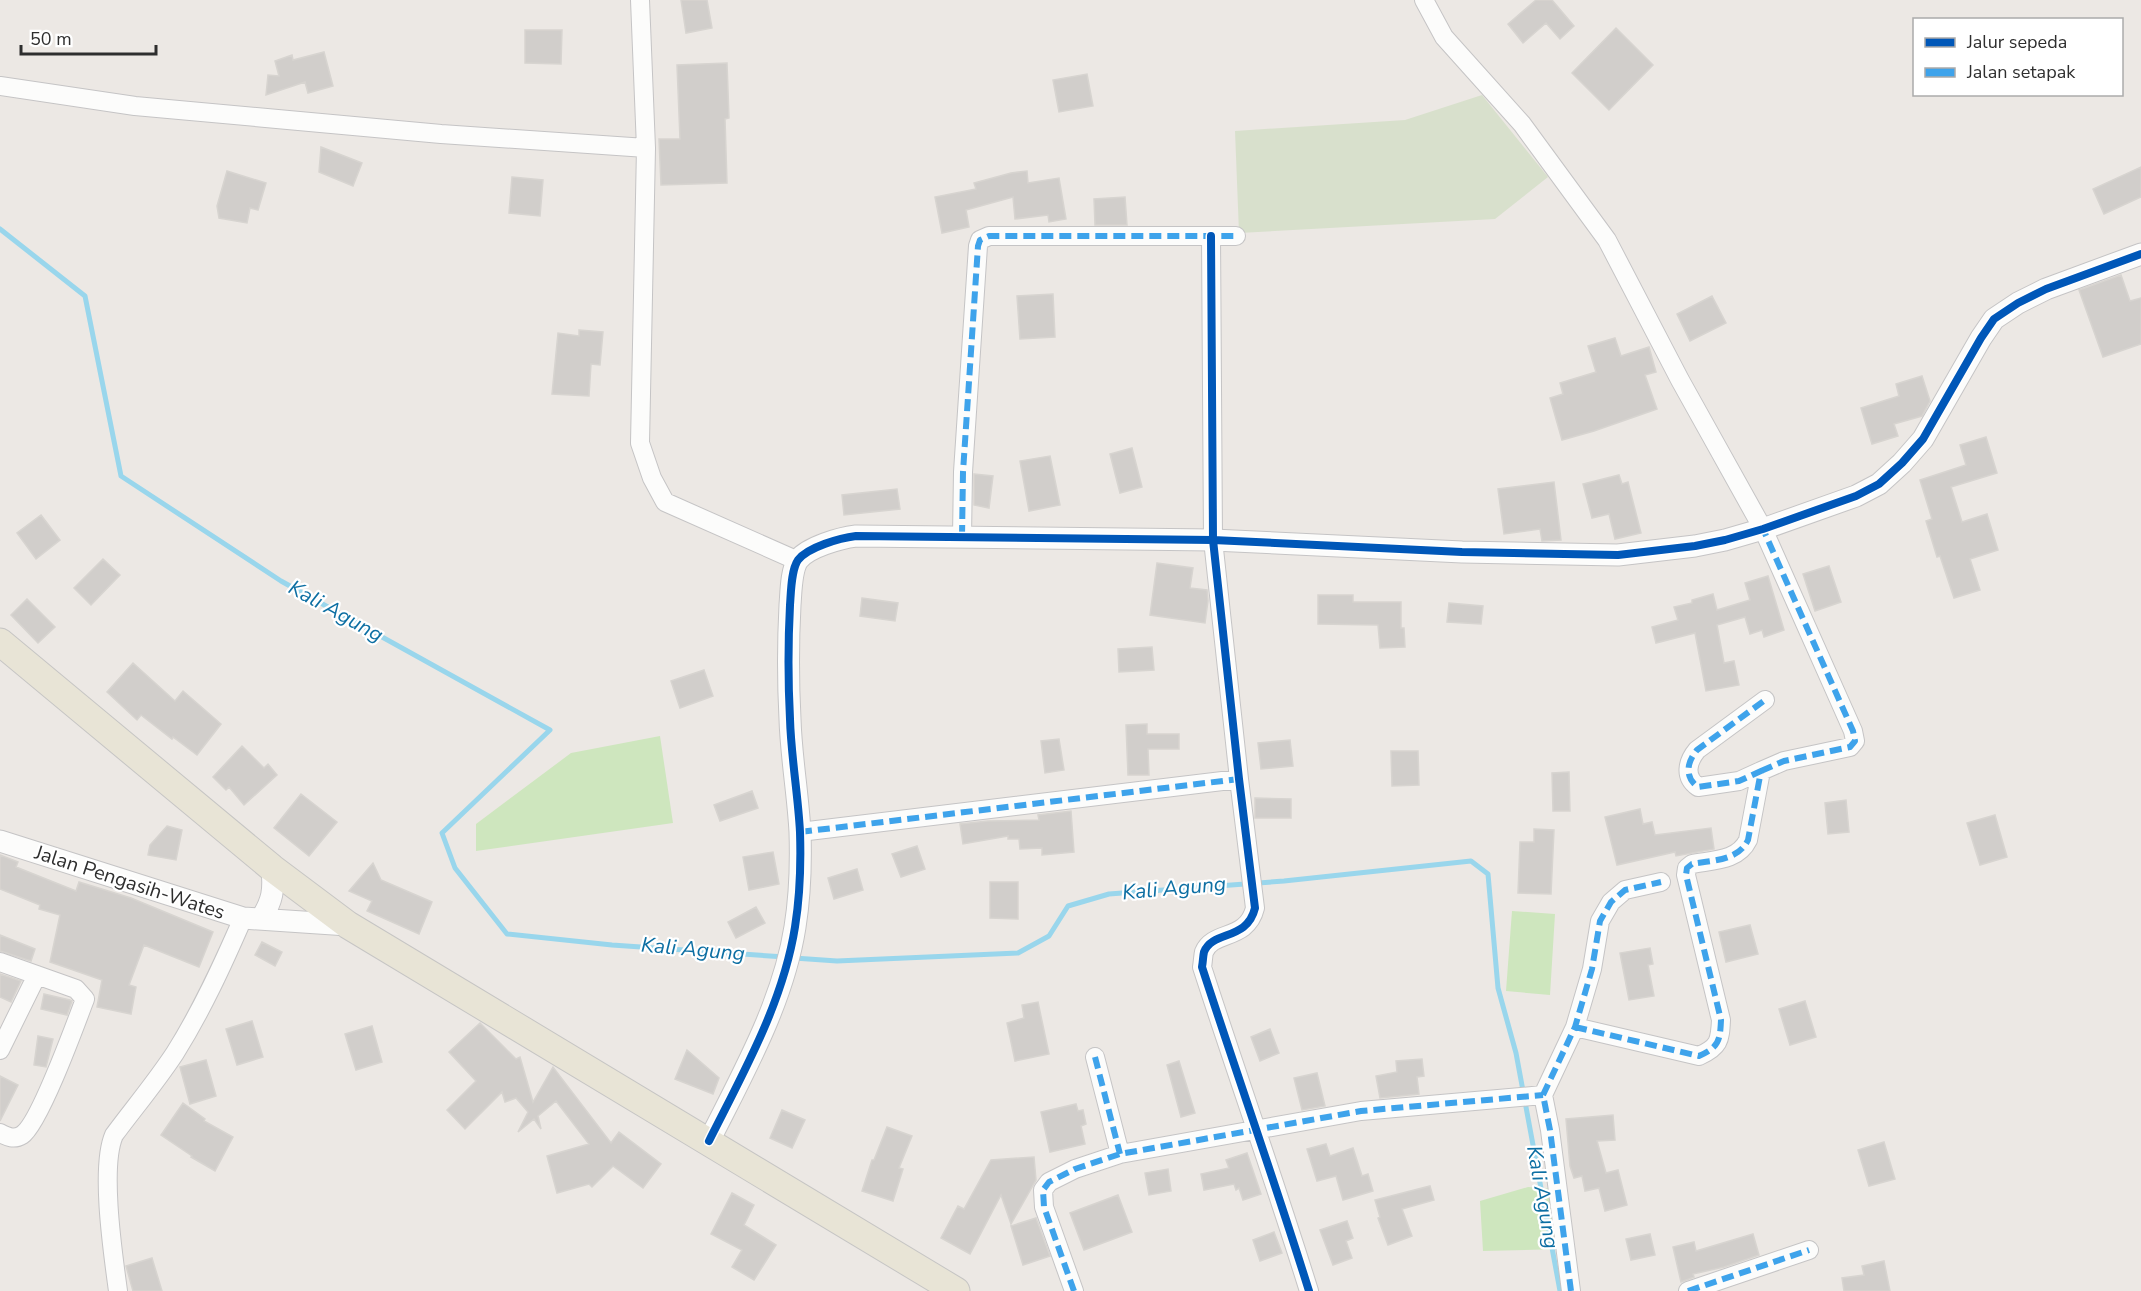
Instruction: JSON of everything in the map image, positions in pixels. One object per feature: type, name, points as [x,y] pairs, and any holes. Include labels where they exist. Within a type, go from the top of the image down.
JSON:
[{"type":"main road","points":[[0,642],[272,868],[348,925],[956,1291]]},
{"type":"street","points":[[640,0],[646,148],[640,443],[652,478],[665,502],[798,561]]},
{"type":"street","points":[[1424,0],[1444,37],[1522,124],[1607,240],[1680,380],[1763,529],[1854,731],[1855,741],[1850,747],[1784,761],[1739,781],[1710,787],[1698,787],[1693,783],[1689,776],[1689,759],[1697,750],[1765,700]]},
{"type":"street","points":[[0,86],[135,106],[441,134],[646,148]]},
{"type":"street","points":[[962,537],[963,472],[980,240],[989,236],[1236,236]]},
{"type":"street","points":[[1211,236],[1213,540],[1239,779],[1256,908],[1247,926],[1215,941],[1204,951],[1202,967],[1279,1193],[1309,1291]]},
{"type":"street","points":[[709,1142],[764,1030],[785,969],[795,928],[799,891],[800,832],[790,719],[789,634],[792,582],[798,561],[816,548],[838,538],[856,536],[1213,540],[1462,552],[1618,555],[1695,546],[1763,529],[1856,496],[1879,484],[1923,440],[1994,319],[2018,303],[2046,289],[2141,254]]},
{"type":"street","points":[[1575,1027],[1699,1056],[1713,1050],[1720,1038],[1722,1020],[1686,874],[1687,868],[1692,864],[1736,855],[1743,850],[1748,840],[1761,771]]},
{"type":"street","points":[[800,832],[1239,779]]},
{"type":"street","name":"Jalan Pengasih-Wates","points":[[0,841],[252,918],[348,925]]},
{"type":"street","points":[[118,1291],[108,1182],[110,1143],[173,1056],[252,918],[270,904],[273,883],[272,868]]},
{"type":"street","points":[[1571,1291],[1552,1142],[1539,1095],[1575,1027],[1592,969],[1600,921],[1611,902],[1625,890],[1661,882]]},
{"type":"street","points":[[0,962],[76,989],[85,999],[44,1099],[27,1130],[20,1136],[10,1138],[0,1133]]},
{"type":"street","points":[[0,1050],[37,975]]},
{"type":"street","points":[[1095,1058],[1120,1154]]},
{"type":"street","points":[[1074,1291],[1044,1207],[1043,1190],[1049,1182],[1075,1169],[1120,1154],[1361,1111],[1539,1095]]},
{"type":"street","points":[[1688,1291],[1809,1250]]},
{"type":"green space","points":[[1482,95],[1548,177],[1495,219],[1239,233],[1235,131],[1405,120]]},
{"type":"green space","points":[[660,736],[673,823],[476,851],[476,824],[571,753]]},
{"type":"green space","points":[[1512,911],[1555,914],[1550,995],[1506,991]]},
{"type":"green space","points":[[1528,1187],[1556,1189],[1563,1249],[1483,1251],[1480,1201]]},
{"type":"building","points":[[681,0],[707,0],[712,28],[686,33]]},
{"type":"building","points":[[1536,0],[1552,0],[1574,26],[1560,39],[1546,23],[1523,43],[1508,24]]},
{"type":"building","points":[[1616,28],[1653,65],[1609,110],[1572,73]]},
{"type":"building","points":[[525,30],[562,30],[561,64],[525,63]]},
{"type":"building","points":[[324,52],[333,86],[308,93],[305,82],[266,95],[268,75],[279,76],[275,61],[292,55],[293,60]]},
{"type":"building","points":[[727,63],[729,118],[725,119],[727,183],[661,185],[659,139],[680,139],[677,65]]},
{"type":"building","points":[[1087,74],[1093,106],[1059,112],[1053,80]]},
{"type":"building","points":[[321,147],[362,163],[353,186],[319,172]]},
{"type":"building","points":[[2141,167],[2141,197],[2104,214],[2093,189]]},
{"type":"building","points":[[227,171],[266,183],[258,210],[250,208],[247,223],[219,218],[217,206]]},
{"type":"building","points":[[1027,171],[1028,183],[1059,178],[1066,219],[1049,222],[1048,215],[1015,219],[1013,197],[966,210],[969,227],[942,233],[935,197],[976,189],[974,183]]},
{"type":"building","points":[[512,177],[543,180],[540,216],[509,213]]},
{"type":"building","points":[[1125,197],[1127,225],[1095,225],[1094,199]]},
{"type":"building","points":[[2121,275],[2130,301],[2141,298],[2141,344],[2103,357],[2079,290]]},
{"type":"building","points":[[1053,294],[1055,337],[1020,339],[1017,296]]},
{"type":"building","points":[[1712,296],[1726,323],[1690,341],[1677,314]]},
{"type":"building","points":[[579,330],[603,332],[600,365],[591,364],[589,396],[552,394],[558,333],[579,336]]},
{"type":"building","points":[[1615,338],[1621,356],[1649,347],[1656,372],[1645,375],[1657,409],[1562,440],[1550,398],[1563,394],[1560,383],[1596,372],[1588,346]]},
{"type":"building","points":[[1922,376],[1930,401],[1922,416],[1894,424],[1898,436],[1872,444],[1861,408],[1899,396],[1896,384]]},
{"type":"building","points":[[1986,437],[1997,473],[1951,487],[1962,522],[1987,514],[1998,550],[1970,559],[1980,590],[1954,598],[1940,556],[1937,557],[1926,521],[1932,519],[1920,480],[1966,465],[1960,445]]},
{"type":"building","points":[[1132,448],[1142,487],[1120,493],[1110,454]]},
{"type":"building","points":[[1050,456],[1060,505],[1029,511],[1020,461]]},
{"type":"building","points":[[974,474],[993,476],[989,508],[974,505]]},
{"type":"building","points":[[1619,475],[1622,484],[1628,482],[1641,533],[1615,539],[1609,514],[1592,518],[1583,484]]},
{"type":"building","points":[[1554,482],[1561,540],[1542,541],[1540,529],[1504,534],[1498,489]]},
{"type":"building","points":[[897,489],[900,509],[844,515],[842,495]]},
{"type":"building","points":[[41,515],[60,540],[36,559],[17,533]]},
{"type":"building","points":[[103,559],[120,575],[91,605],[74,588]]},
{"type":"building","points":[[1157,563],[1193,568],[1190,588],[1207,590],[1205,623],[1150,615]]},
{"type":"building","points":[[1829,566],[1841,602],[1815,611],[1803,574]]},
{"type":"building","points":[[1768,576],[1784,630],[1764,637],[1762,630],[1750,634],[1745,617],[1717,625],[1724,663],[1734,661],[1739,685],[1706,691],[1695,633],[1656,643],[1652,627],[1678,620],[1674,607],[1692,603],[1692,600],[1713,594],[1717,610],[1750,600],[1745,583]]},
{"type":"building","points":[[1318,595],[1353,595],[1353,602],[1401,602],[1401,628],[1404,628],[1405,647],[1380,648],[1378,625],[1318,624]]},
{"type":"building","points":[[862,598],[898,603],[895,621],[860,616]]},
{"type":"building","points":[[27,599],[55,627],[38,643],[11,615]]},
{"type":"building","points":[[1449,603],[1483,606],[1481,624],[1447,622]]},
{"type":"building","points":[[1152,647],[1154,670],[1119,672],[1118,649]]},
{"type":"building","points":[[133,663],[175,701],[183,691],[221,724],[197,755],[141,715],[137,720],[107,692]]},
{"type":"building","points":[[704,670],[713,696],[680,708],[671,681]]},
{"type":"building","points":[[1147,724],[1147,734],[1179,734],[1179,749],[1148,749],[1149,775],[1128,775],[1126,725]]},
{"type":"building","points":[[1059,739],[1064,770],[1045,773],[1041,741]]},
{"type":"building","points":[[1290,740],[1293,766],[1261,769],[1258,743]]},
{"type":"building","points":[[242,746],[264,768],[268,764],[277,775],[244,805],[229,787],[226,790],[213,777]]},
{"type":"building","points":[[1391,751],[1418,751],[1419,785],[1392,786]]},
{"type":"building","points":[[1569,772],[1570,811],[1553,811],[1552,773]]},
{"type":"building","points":[[752,791],[758,808],[720,821],[714,805]]},
{"type":"building","points":[[301,794],[337,822],[309,856],[274,828]]},
{"type":"building","points":[[1255,798],[1291,799],[1291,818],[1255,818]]},
{"type":"building","points":[[1846,800],[1849,832],[1828,834],[1825,803]]},
{"type":"building","points":[[1640,809],[1643,824],[1652,822],[1655,835],[1711,828],[1714,849],[1676,856],[1675,852],[1617,865],[1605,817]]},
{"type":"building","points":[[1071,811],[1074,852],[1042,855],[1042,848],[1020,849],[1019,839],[1008,839],[1008,836],[963,844],[960,824],[1039,820],[1038,815]]},
{"type":"building","points":[[1995,815],[2007,857],[1980,865],[1967,823]]},
{"type":"building","points":[[167,826],[182,830],[176,860],[148,855],[150,845]]},
{"type":"building","points":[[1534,829],[1554,830],[1551,894],[1518,893],[1520,842],[1534,842]]},
{"type":"building","points":[[917,846],[925,869],[901,877],[892,854]]},
{"type":"building","points":[[773,852],[779,884],[749,890],[743,857]]},
{"type":"building","points":[[0,855],[18,862],[16,867],[76,891],[79,882],[131,898],[213,932],[199,967],[144,945],[129,985],[136,987],[131,1014],[97,1007],[102,980],[50,962],[60,915],[39,909],[40,905],[0,889]]},
{"type":"building","points":[[373,863],[381,880],[432,902],[419,934],[367,911],[372,901],[349,891]]},
{"type":"building","points":[[857,869],[863,890],[834,899],[828,878]]},
{"type":"building","points":[[990,882],[1018,882],[1018,919],[990,918]]},
{"type":"building","points":[[756,907],[765,923],[736,938],[728,922]]},
{"type":"building","points":[[1750,925],[1758,954],[1726,962],[1719,932]]},
{"type":"building","points":[[0,935],[35,949],[31,961],[0,951]]},
{"type":"building","points":[[262,942],[282,952],[275,966],[255,955]]},
{"type":"building","points":[[1650,948],[1653,964],[1648,965],[1654,996],[1629,1000],[1620,953]]},
{"type":"building","points":[[0,974],[21,981],[11,1002],[0,997]]},
{"type":"building","points":[[44,994],[72,1001],[67,1015],[41,1009]]},
{"type":"building","points":[[1805,1001],[1816,1037],[1790,1045],[1779,1009]]},
{"type":"building","points":[[1038,1002],[1049,1054],[1015,1061],[1007,1023],[1024,1018],[1022,1005]]},
{"type":"building","points":[[252,1021],[263,1057],[237,1065],[226,1029]]},
{"type":"building","points":[[480,1023],[516,1059],[520,1057],[533,1102],[553,1067],[611,1143],[619,1132],[661,1164],[643,1188],[613,1166],[592,1187],[589,1184],[557,1193],[547,1156],[589,1144],[556,1101],[538,1116],[541,1129],[534,1119],[518,1132],[528,1112],[516,1098],[505,1102],[502,1092],[465,1129],[447,1110],[476,1081],[449,1052]]},
{"type":"building","points":[[372,1026],[382,1062],[356,1070],[345,1034]]},
{"type":"building","points":[[1270,1029],[1279,1053],[1260,1061],[1251,1037]]},
{"type":"building","points":[[38,1036],[53,1039],[46,1067],[34,1065]]},
{"type":"building","points":[[687,1050],[719,1078],[713,1094],[675,1079]]},
{"type":"building","points":[[1422,1059],[1424,1076],[1417,1077],[1419,1094],[1380,1098],[1376,1076],[1397,1072],[1396,1061]]},
{"type":"building","points":[[206,1060],[216,1096],[190,1104],[180,1067]]},
{"type":"building","points":[[1179,1061],[1195,1113],[1181,1117],[1167,1065]]},
{"type":"building","points":[[1317,1073],[1325,1106],[1302,1110],[1294,1078]]},
{"type":"building","points":[[0,1076],[18,1085],[0,1121]]},
{"type":"building","points":[[183,1103],[205,1119],[204,1121],[233,1137],[215,1171],[161,1135]]},
{"type":"building","points":[[1076,1104],[1078,1111],[1083,1110],[1086,1124],[1081,1126],[1085,1144],[1050,1152],[1041,1112]]},
{"type":"building","points":[[782,1110],[805,1120],[792,1148],[770,1138]]},
{"type":"building","points":[[1613,1115],[1615,1140],[1597,1141],[1606,1173],[1618,1170],[1627,1205],[1605,1211],[1599,1188],[1585,1191],[1582,1176],[1574,1178],[1570,1166],[1566,1119]]},
{"type":"building","points":[[887,1127],[912,1136],[899,1168],[903,1169],[893,1201],[862,1191],[872,1160],[874,1160]]},
{"type":"building","points":[[1884,1142],[1895,1179],[1869,1186],[1858,1150]]},
{"type":"building","points":[[1326,1144],[1330,1156],[1353,1148],[1362,1176],[1368,1174],[1373,1191],[1343,1200],[1336,1176],[1317,1181],[1307,1149]]},
{"type":"building","points":[[1247,1153],[1261,1194],[1243,1200],[1239,1188],[1236,1190],[1234,1184],[1204,1190],[1201,1174],[1229,1168],[1226,1160]]},
{"type":"building","points":[[1034,1157],[1036,1180],[1011,1224],[1001,1195],[970,1254],[941,1238],[958,1206],[964,1209],[991,1160]]},
{"type":"building","points":[[1168,1169],[1171,1191],[1149,1195],[1145,1173]]},
{"type":"building","points":[[1430,1186],[1434,1200],[1402,1209],[1412,1236],[1388,1245],[1378,1218],[1380,1217],[1375,1200]]},
{"type":"building","points":[[732,1193],[754,1205],[744,1225],[776,1245],[754,1280],[732,1267],[742,1250],[711,1234]]},
{"type":"building","points":[[1118,1195],[1132,1232],[1084,1250],[1070,1213]]},
{"type":"building","points":[[1036,1218],[1050,1256],[1023,1265],[1011,1226]]},
{"type":"building","points":[[1347,1221],[1353,1238],[1346,1241],[1352,1258],[1333,1265],[1320,1230]]},
{"type":"building","points":[[1274,1232],[1282,1253],[1260,1261],[1253,1240]]},
{"type":"building","points":[[1650,1234],[1655,1255],[1631,1260],[1626,1239]]},
{"type":"building","points":[[1753,1234],[1759,1255],[1724,1267],[1693,1274],[1694,1277],[1681,1282],[1673,1247],[1694,1242],[1696,1251]]},
{"type":"building","points":[[152,1258],[162,1291],[133,1291],[126,1266]]},
{"type":"building","points":[[1884,1261],[1890,1291],[1844,1291],[1842,1278],[1864,1275],[1862,1266]]},
{"type":"waterway","name":"Kali Agung","points":[[0,229],[85,296],[121,476],[281,581],[550,730],[442,833],[455,868],[507,934],[612,945],[785,957]]},
{"type":"waterway","name":"Kali Agung","points":[[794,958],[837,961],[1018,953],[1049,936],[1068,906],[1109,894],[1284,881],[1471,861],[1488,874],[1498,988],[1516,1053],[1560,1291]]},
{"type":"marked path","points":[[962,537],[963,472],[980,240],[989,236],[1236,236]]},
{"type":"marked path","points":[[1761,771],[1784,761],[1850,747],[1855,741],[1853,731],[1763,529]]},
{"type":"marked path","points":[[1575,1027],[1699,1056],[1711,1050],[1717,1042],[1721,1020],[1686,875],[1687,868],[1692,864],[1731,856],[1744,847],[1748,840],[1761,771],[1739,781],[1698,787],[1691,779],[1688,769],[1697,750],[1765,700]]},
{"type":"marked path","points":[[800,832],[1239,779]]},
{"type":"marked path","points":[[1571,1291],[1550,1130],[1543,1095],[1575,1027],[1592,969],[1600,921],[1611,902],[1625,890],[1661,882]]},
{"type":"marked path","points":[[1095,1057],[1120,1154]]},
{"type":"marked path","points":[[1074,1291],[1044,1207],[1043,1190],[1049,1182],[1075,1169],[1120,1154],[1361,1111],[1543,1095]]},
{"type":"marked path","points":[[1688,1291],[1809,1250]]},
{"type":"cycle path","points":[[1211,236],[1213,540],[1255,908],[1245,926],[1208,945],[1204,952],[1202,967],[1309,1291]]},
{"type":"cycle path","points":[[709,1141],[748,1063],[771,1010],[781,983],[795,927],[799,891],[800,844],[791,733],[789,619],[794,570],[798,560],[809,551],[833,541],[856,536],[1213,540],[1462,552],[1618,555],[1725,540],[1856,496],[1879,484],[1923,439],[1994,319],[2018,303],[2046,289],[2141,254]]}]
